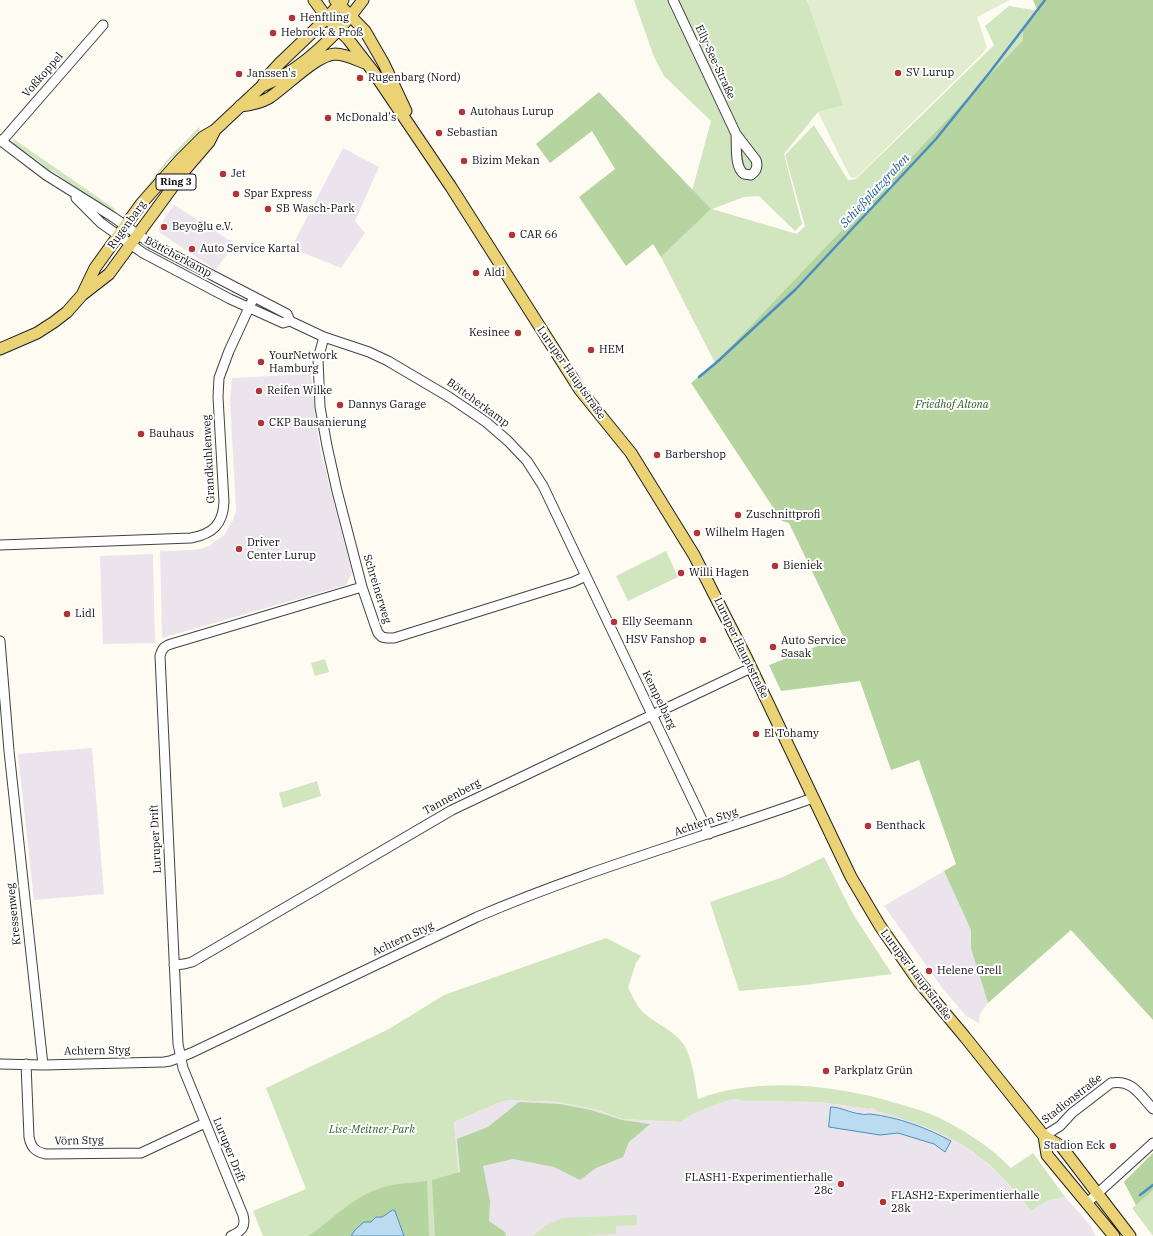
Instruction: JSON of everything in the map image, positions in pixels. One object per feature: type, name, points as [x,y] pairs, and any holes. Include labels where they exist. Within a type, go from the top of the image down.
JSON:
[{"type":"main road","name":"Luruper Hauptstraße","points":[[314,0],[335,6],[362,28],[375,48],[411,121],[419,141]]},
{"type":"main road","points":[[335,6],[352,7],[362,2]]},
{"type":"main road","name":"Ring 3","points":[[350,18],[362,2]]},
{"type":"main road","name":"Luruper Hauptstraße","points":[[335,6],[339,30],[368,65],[458,199],[580,390],[631,453],[694,555],[751,668],[852,877],[880,926],[899,955],[938,1006],[969,1042],[1044,1136],[1061,1146],[1130,1236]]},
{"type":"main road","name":"Rugenbarg","points":[[82,295],[95,268],[141,204],[180,160],[203,137],[215,130],[262,86],[268,76],[317,27],[335,6]]},
{"type":"main road","points":[[348,39],[346,29],[350,18]]},
{"type":"main road","name":"Rugenbarg","points":[[262,86],[273,82],[298,65],[324,44],[350,18]]},
{"type":"main road","points":[[317,27],[328,26],[339,30]]},
{"type":"main road","points":[[240,106],[257,104],[268,98],[318,61],[330,55],[345,56],[368,65]]},
{"type":"main road","name":"Rugenbarg","points":[[0,349],[31,336],[54,322],[67,312],[82,295],[109,274],[185,170],[209,142],[215,130]]},
{"type":"main road","name":"Luruper Hauptstraße","points":[[1044,1136],[1047,1154],[1114,1236]]},
{"type":"street","name":"Elly-See-Straße","points":[[673,0],[736,134]]},
{"type":"street","name":"Voßkoppel","points":[[1,140],[103,25]]},
{"type":"street","name":"Böttcherkamp","points":[[1,140],[46,175],[155,245],[287,314],[290,321]]},
{"type":"street","name":"Böttcherkamp","points":[[68,190],[101,223],[143,252],[230,299],[283,323],[290,321],[324,337],[369,352],[407,371],[449,397],[498,432],[518,450],[536,473],[586,576]]},
{"type":"street","name":"Grandkuhlenweg","points":[[0,545],[191,538],[209,533],[216,527],[224,511],[218,397],[219,378],[225,360],[254,297]]},
{"type":"street","name":"Schreinerweg","points":[[324,337],[318,367],[320,407],[323,427],[337,491],[362,587],[376,629],[382,637],[394,638],[574,582],[586,576]]},
{"type":"street","name":"Kempelbarg","points":[[586,576],[709,834]]},
{"type":"street","name":"Luruper Drift","points":[[231,1236],[242,1230],[244,1226],[243,1215],[205,1123],[180,1057],[178,1044],[161,688],[161,652],[166,645],[362,587]]},
{"type":"street","name":"Kressenweg","points":[[0,641],[9,751],[43,1065]]},
{"type":"street","name":"Tannenberg","points":[[174,965],[192,962],[452,810],[751,668]]},
{"type":"street","name":"Achtern Styg","points":[[0,1064],[43,1065],[164,1062],[180,1057],[505,905],[580,877],[813,798]]},
{"type":"street","name":"Vörn Styg","points":[[26,1064],[29,1137],[34,1150],[39,1153],[141,1153],[205,1123]]},
{"type":"street","name":"Stadionstraße","points":[[1044,1136],[1060,1126],[1072,1113],[1111,1083],[1126,1083],[1132,1086],[1153,1109]]},
{"type":"street","points":[[1087,1203],[1153,1143]]},
{"type":"shaded area","points":[[343,148],[379,167],[355,221],[365,233],[341,268],[291,248]]},
{"type":"shaded area","points":[[174,205],[234,243],[216,270],[160,233],[158,228]]},
{"type":"shaded area","points":[[311,374],[321,453],[352,573],[346,585],[162,638],[160,551],[191,550],[209,546],[224,535],[233,520],[236,511],[230,400],[232,378]]},
{"type":"shaded area","points":[[153,554],[155,643],[103,644],[100,556]]},
{"type":"shaded area","points":[[92,748],[104,894],[34,900],[18,754]]},
{"type":"shaded area","points":[[944,871],[971,930],[971,949],[988,1003],[980,1014],[979,1023],[966,1016],[943,989],[884,906]]},
{"type":"shaded area","points":[[732,1099],[743,1101],[819,1102],[877,1109],[877,1111],[906,1119],[938,1131],[958,1142],[981,1158],[1001,1176],[1031,1211],[1049,1200],[1065,1197],[1090,1225],[1096,1236],[464,1236],[454,1122],[498,1103],[509,1100],[559,1102],[598,1110],[622,1119],[680,1122],[691,1115]]},
{"type":"green space","points":[[634,0],[807,0],[844,105],[818,112],[784,154],[802,224],[795,231],[759,196],[744,197],[712,209],[797,234],[805,226],[785,155],[814,125],[848,180],[856,179],[994,45],[985,26],[1009,6],[1039,11],[1023,28],[1023,40],[715,363],[661,257],[711,209],[692,191],[711,121],[664,76],[654,57]]},
{"type":"green space","name":"SV Lurup","points":[[807,0],[1010,0],[977,17],[987,47],[983,53],[856,178],[850,177],[818,112],[843,105]]},
{"type":"green space","name":"Friedhof Altona","points":[[1033,0],[1153,0],[1153,1020],[1071,930],[988,1003],[971,949],[971,930],[944,871],[956,864],[919,760],[891,770],[860,681],[781,691],[769,665],[843,636],[789,523],[782,521],[691,383],[715,363],[1023,40],[1023,28],[1038,12]]},
{"type":"green space","points":[[599,92],[711,209],[661,257],[653,244],[626,266],[579,197],[615,169],[592,131],[550,163],[536,144]]},
{"type":"green space","points":[[199,127],[200,130],[168,162],[139,198],[167,160]]},
{"type":"green space","points":[[12,138],[115,209],[114,211],[99,204],[52,171],[47,173],[42,169],[42,164],[14,144]]},
{"type":"green space","points":[[666,551],[678,577],[628,601],[616,576]]},
{"type":"green space","points":[[325,659],[329,672],[315,676],[311,663]]},
{"type":"green space","points":[[317,781],[321,796],[283,808],[279,793]]},
{"type":"green space","points":[[824,857],[853,914],[892,974],[805,985],[739,991],[710,902],[783,877]]},
{"type":"green space","name":"Lise-Meitner-Park","points":[[606,938],[641,956],[636,963],[628,988],[642,1011],[676,1035],[684,1045],[692,1064],[698,1099],[721,1092],[746,1087],[772,1085],[824,1088],[875,1097],[924,1112],[951,1124],[982,1143],[1011,1168],[1033,1153],[1065,1197],[1049,1200],[1031,1211],[1001,1176],[973,1152],[943,1134],[911,1121],[876,1111],[876,1109],[819,1102],[743,1101],[732,1099],[691,1115],[680,1122],[622,1119],[598,1110],[559,1102],[509,1100],[498,1103],[454,1122],[464,1236],[263,1236],[253,1211],[306,1189],[266,1088],[389,1029],[444,995]]},
{"type":"green space","points":[[519,1102],[560,1104],[591,1110],[622,1120],[650,1124],[629,1142],[623,1157],[596,1168],[580,1180],[554,1167],[513,1159],[483,1166],[490,1201],[489,1221],[505,1232],[506,1236],[435,1236],[432,1180],[460,1172],[457,1139],[488,1127]]},
{"type":"green space","points":[[1153,1153],[1153,1236],[1132,1208],[1136,1205],[1124,1182]]},
{"type":"green space","points":[[1153,1153],[1153,1190],[1136,1205],[1124,1182]]},
{"type":"green space","points":[[427,1181],[429,1236],[308,1236],[344,1208],[373,1191],[384,1187]]},
{"type":"green space","points":[[637,1215],[637,1225],[616,1226],[616,1234],[584,1236],[533,1236],[545,1226],[562,1218]]},
{"type":"water","points":[[831,1107],[857,1113],[881,1115],[902,1120],[951,1141],[945,1152],[934,1144],[898,1133],[880,1135],[829,1127]]},
{"type":"water","points":[[393,1210],[395,1211],[404,1236],[351,1236],[364,1222],[371,1222],[376,1217],[382,1217]]},
{"type":"waterway","name":"Schießplatzgraben","points":[[699,377],[796,289],[936,139],[1045,0]]},
{"type":"waterway","points":[[1140,1195],[1153,1185]]},
{"type":"place","name":"Henftling","points":[[292,18]]},
{"type":"place","name":"Hebrock & Proß","points":[[273,33]]},
{"type":"place","name":"SV Lurup","points":[[898,73]]},
{"type":"place","name":"Janssen's","points":[[239,74]]},
{"type":"place","name":"Rugenbarg (Nord)","points":[[360,78]]},
{"type":"place","name":"Autohaus Lurup","points":[[462,112]]},
{"type":"place","name":"McDonald's","points":[[328,118]]},
{"type":"place","name":"Sebastian","points":[[439,133]]},
{"type":"place","name":"Bizim Mekan","points":[[464,161]]},
{"type":"place","name":"Jet","points":[[223,174]]},
{"type":"place","name":"Spar Express","points":[[236,194]]},
{"type":"place","name":"SB Wasch-Park","points":[[268,209]]},
{"type":"place","name":"Beyoğlu e.V.","points":[[164,227]]},
{"type":"place","name":"CAR 66","points":[[512,235]]},
{"type":"place","name":"Auto Service Kartal","points":[[192,249]]},
{"type":"place","name":"Aldi","points":[[476,273]]},
{"type":"place","name":"Kesinee","points":[[518,333]]},
{"type":"place","name":"HEM","points":[[591,350]]},
{"type":"place","name":"YourNetwork Hamburg","points":[[261,362]]},
{"type":"place","name":"Reifen Wilke","points":[[259,391]]},
{"type":"place","name":"Dannys Garage","points":[[340,405]]},
{"type":"place","name":"CKP Bausanierung","points":[[261,423]]},
{"type":"place","name":"Bauhaus","points":[[141,434]]},
{"type":"place","name":"Barbershop","points":[[657,455]]},
{"type":"place","name":"Zuschnittprofi","points":[[738,515]]},
{"type":"place","name":"Wilhelm Hagen","points":[[697,533]]},
{"type":"place","name":"Driver Center Lurup","points":[[239,549]]},
{"type":"place","name":"Bieniek","points":[[775,566]]},
{"type":"place","name":"Willi Hagen","points":[[681,573]]},
{"type":"place","name":"Lidl","points":[[67,614]]},
{"type":"place","name":"Elly Seemann","points":[[614,622]]},
{"type":"place","name":"HSV Fanshop","points":[[703,640]]},
{"type":"place","name":"Auto Service Sasak","points":[[773,647]]},
{"type":"place","name":"El Tohamy","points":[[756,734]]},
{"type":"place","name":"Benthack","points":[[868,826]]},
{"type":"place","name":"Helene Grell","points":[[929,971]]},
{"type":"place","name":"Parkplatz Grün","points":[[826,1071]]},
{"type":"place","name":"Stadion Eck","points":[[1113,1146]]},
{"type":"place","name":"FLASH1-Experimentierhalle 28c","points":[[841,1184]]},
{"type":"place","name":"FLASH2-Experimentierhalle 28k","points":[[883,1202]]}]
